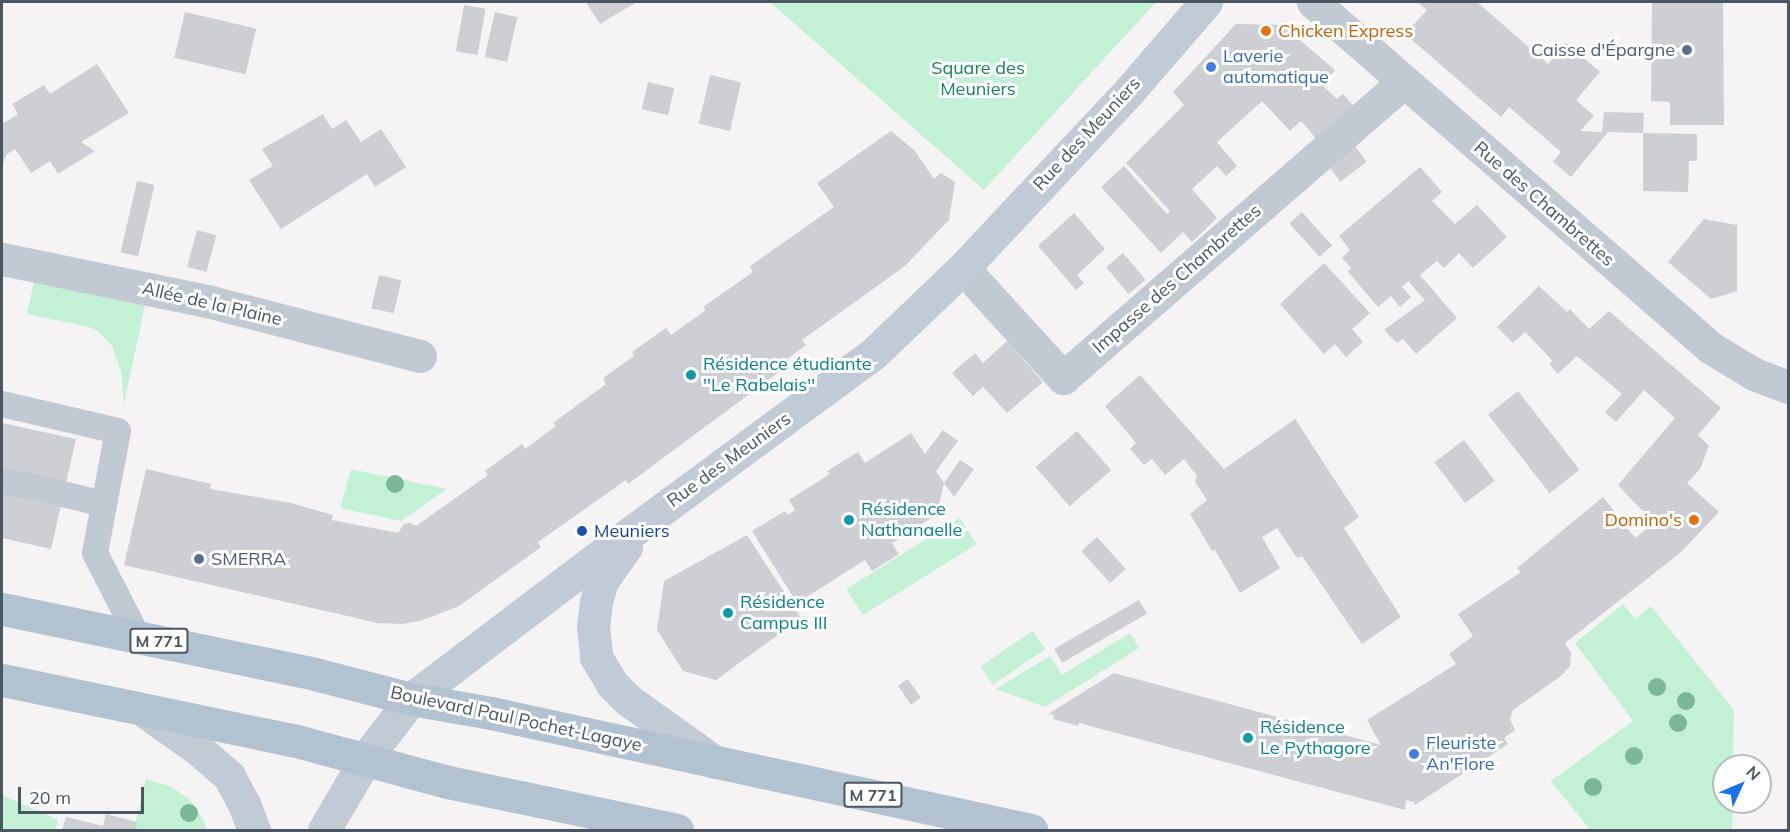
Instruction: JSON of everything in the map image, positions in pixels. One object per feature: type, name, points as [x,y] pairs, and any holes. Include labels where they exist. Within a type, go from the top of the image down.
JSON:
[{"type":"main road","name":"Rue des Meuniers","points":[[324,831],[366,758],[411,699],[642,524],[873,354],[963,268],[1130,90],[1206,2]]},
{"type":"main road","points":[[642,524],[602,581],[593,626],[596,657],[612,684],[628,700],[715,762]]},
{"type":"main road","name":"Boulevard Paul Pochet-Lagaye","points":[[2,609],[315,674],[411,699],[491,712],[1031,831]]},
{"type":"main road","points":[[2,680],[292,740],[366,758],[448,782],[677,831]]},
{"type":"main road","points":[[143,710],[199,750],[229,776],[244,804],[254,831]]},
{"type":"street","name":"Rue des Chambrettes","points":[[1313,2],[1711,348],[1754,374],[1788,387]]},
{"type":"street","name":"Impasse des Chambrettes","points":[[963,268],[1063,378],[1404,82]]},
{"type":"street","name":"Allée de la Plaine","points":[[2,259],[207,301],[420,356]]},
{"type":"lane","points":[[2,404],[118,431],[95,553],[138,637]]},
{"type":"lane","points":[[2,482],[25,485],[104,504]]},
{"type":"green space","name":"Square des Meuniers","points":[[772,2],[1156,2],[984,190]]},
{"type":"green space","points":[[34,281],[145,305],[124,404],[121,371],[112,346],[99,332],[89,327],[27,314]]},
{"type":"green space","points":[[351,469],[447,489],[401,521],[340,508]]},
{"type":"green space","points":[[960,518],[976,544],[863,615],[846,589]]},
{"type":"green space","points":[[1623,604],[1635,619],[1651,606],[1734,710],[1733,754],[1712,754],[1712,814],[1733,814],[1732,830],[1590,830],[1551,781],[1633,721],[1575,643]]},
{"type":"green space","points":[[1033,631],[1045,649],[993,684],[981,666]]},
{"type":"green space","points":[[1130,633],[1139,648],[1045,707],[996,689],[1050,656],[1062,675]]},
{"type":"green space","points":[[146,779],[172,787],[190,800],[204,821],[207,830],[134,830]]},
{"type":"green space","points":[[2,795],[58,820],[55,830],[2,830]]},
{"type":"building","points":[[586,2],[637,2],[600,24]]},
{"type":"building","points":[[1417,2],[1477,2],[1548,64],[1566,43],[1600,72],[1576,100],[1594,116],[1580,131],[1602,132],[1604,112],[1644,113],[1643,133],[1608,132],[1571,177],[1553,162],[1561,152],[1509,107],[1501,117],[1405,34],[1427,10]]},
{"type":"building","name":"Caisse d'Épargne","points":[[1652,2],[1723,2],[1724,125],[1670,125],[1670,102],[1651,101]]},
{"type":"building","points":[[464,5],[486,9],[478,55],[456,51]]},
{"type":"building","points":[[185,12],[256,28],[246,74],[174,58]]},
{"type":"building","points":[[495,12],[517,17],[507,62],[485,57]]},
{"type":"building","points":[[1236,24],[1282,25],[1335,70],[1322,85],[1337,99],[1343,94],[1357,110],[1319,142],[1301,121],[1290,131],[1262,101],[1217,142],[1237,166],[1226,176],[1217,166],[1192,189],[1217,218],[1192,242],[1183,232],[1161,253],[1101,187],[1124,166],[1167,214],[1170,211],[1126,163],[1184,105],[1173,92]]},
{"type":"building","points":[[97,64],[129,113],[81,142],[95,151],[58,174],[50,161],[31,173],[15,149],[7,154],[2,165],[2,124],[18,114],[12,104],[44,85],[50,94]]},
{"type":"building","points":[[710,75],[741,82],[730,131],[699,124]]},
{"type":"building","points":[[648,82],[674,88],[668,115],[642,109]]},
{"type":"building","points":[[323,114],[332,129],[346,120],[361,142],[381,129],[406,167],[375,187],[367,174],[281,229],[249,180],[273,166],[262,149]]},
{"type":"building","name":"Résidence étudiante ''Le Rabelais''","points":[[891,131],[915,151],[934,179],[941,173],[955,182],[949,220],[905,266],[802,340],[806,345],[775,368],[779,372],[628,484],[626,480],[538,542],[541,547],[459,606],[420,621],[402,624],[378,623],[124,565],[146,469],[211,484],[210,489],[291,503],[333,515],[332,520],[398,533],[404,524],[410,523],[416,526],[488,475],[485,471],[522,444],[525,449],[556,426],[553,423],[606,384],[603,378],[634,356],[632,352],[666,328],[671,335],[706,310],[703,307],[753,272],[750,266],[834,207],[817,183]]},
{"type":"building","points":[[1643,133],[1697,134],[1697,161],[1689,161],[1688,192],[1643,191]]},
{"type":"building","points":[[1354,145],[1367,162],[1340,182],[1328,165]]},
{"type":"building","points":[[1420,167],[1442,192],[1432,201],[1455,224],[1477,205],[1507,237],[1473,268],[1459,253],[1444,268],[1437,261],[1420,275],[1457,318],[1416,354],[1403,339],[1397,343],[1384,330],[1425,300],[1408,281],[1402,287],[1411,297],[1400,307],[1391,296],[1378,307],[1348,272],[1351,268],[1342,258],[1350,250],[1339,236]]},
{"type":"building","points":[[137,181],[155,185],[138,256],[121,252]]},
{"type":"building","points":[[1302,212],[1332,245],[1319,257],[1289,223]]},
{"type":"building","points":[[1074,213],[1105,249],[1077,275],[1084,283],[1076,290],[1038,246]]},
{"type":"building","points":[[1704,219],[1737,225],[1737,291],[1711,299],[1668,262]]},
{"type":"building","points":[[197,230],[216,235],[206,272],[187,267]]},
{"type":"building","points":[[1123,253],[1145,280],[1129,294],[1106,267]]},
{"type":"building","points":[[1324,263],[1370,313],[1352,329],[1363,342],[1346,357],[1335,344],[1324,354],[1280,304]]},
{"type":"building","points":[[379,275],[401,280],[394,313],[371,308]]},
{"type":"building","points":[[1539,286],[1567,312],[1570,309],[1589,329],[1609,311],[1721,408],[1698,435],[1709,446],[1700,469],[1687,483],[1719,512],[1680,553],[1565,643],[1571,653],[1570,666],[1562,675],[1513,710],[1510,719],[1515,730],[1504,738],[1508,744],[1415,805],[1414,802],[1406,800],[1405,810],[1079,723],[1078,726],[1053,719],[1054,715],[1048,714],[1114,673],[1381,745],[1367,720],[1456,664],[1449,654],[1473,636],[1458,614],[1521,572],[1517,568],[1603,497],[1635,538],[1654,523],[1618,485],[1675,418],[1644,390],[1616,422],[1605,412],[1622,394],[1577,356],[1558,374],[1549,364],[1553,361],[1525,332],[1513,343],[1497,327]]},
{"type":"building","points":[[1007,341],[1043,382],[1007,413],[983,387],[973,396],[952,373],[975,353],[983,363]]},
{"type":"building","points":[[1140,375],[1224,469],[1295,419],[1359,517],[1344,528],[1401,617],[1362,644],[1302,556],[1297,558],[1277,528],[1262,537],[1280,568],[1240,593],[1215,550],[1212,551],[1190,514],[1207,500],[1195,482],[1197,476],[1184,459],[1165,475],[1152,459],[1144,465],[1130,449],[1136,443],[1105,406]]},
{"type":"building","points":[[1518,391],[1580,470],[1550,493],[1488,414]]},
{"type":"building","points":[[2,423],[76,439],[51,549],[2,538]]},
{"type":"building","name":"Résidence Nathanaelle","points":[[943,430],[958,441],[936,471],[944,483],[937,514],[892,543],[899,554],[872,571],[865,560],[797,603],[752,531],[785,511],[788,515],[795,510],[789,500],[830,474],[827,471],[858,452],[865,463],[911,433],[925,454]]},
{"type":"building","points":[[1077,431],[1111,470],[1070,506],[1035,467]]},
{"type":"building","points":[[1464,440],[1495,481],[1465,503],[1434,462]]},
{"type":"building","points":[[960,460],[974,469],[954,497],[944,483]]},
{"type":"building","name":"Résidence Campus III","points":[[747,535],[801,618],[716,680],[683,671],[657,630],[664,581]]},
{"type":"building","points":[[1097,537],[1126,569],[1110,583],[1081,551]]},
{"type":"building","points":[[1139,600],[1147,614],[1062,663],[1054,649]]},
{"type":"building","points":[[908,679],[921,698],[911,705],[898,686]]},
{"type":"building","points":[[106,814],[137,822],[135,830],[62,830],[66,817],[103,826]]},
{"type":"place","name":"Chicken Express","points":[[1266,31]]},
{"type":"place","name":"Caisse d'Épargne","points":[[1687,50]]},
{"type":"place","name":"Laverie automatique","points":[[1211,67]]},
{"type":"place","name":"Résidence étudiante ''Le Rabelais''","points":[[691,375]]},
{"type":"place","name":"Résidence Nathanaelle","points":[[849,520]]},
{"type":"place","name":"Domino's","points":[[1694,520]]},
{"type":"place","name":"Meuniers","points":[[582,531]]},
{"type":"place","name":"SMERRA","points":[[199,559]]},
{"type":"place","name":"Résidence Campus III","points":[[728,613]]},
{"type":"place","name":"Résidence Le Pythagore","points":[[1248,738]]},
{"type":"place","name":"Fleuriste An'Flore","points":[[1414,754]]}]
